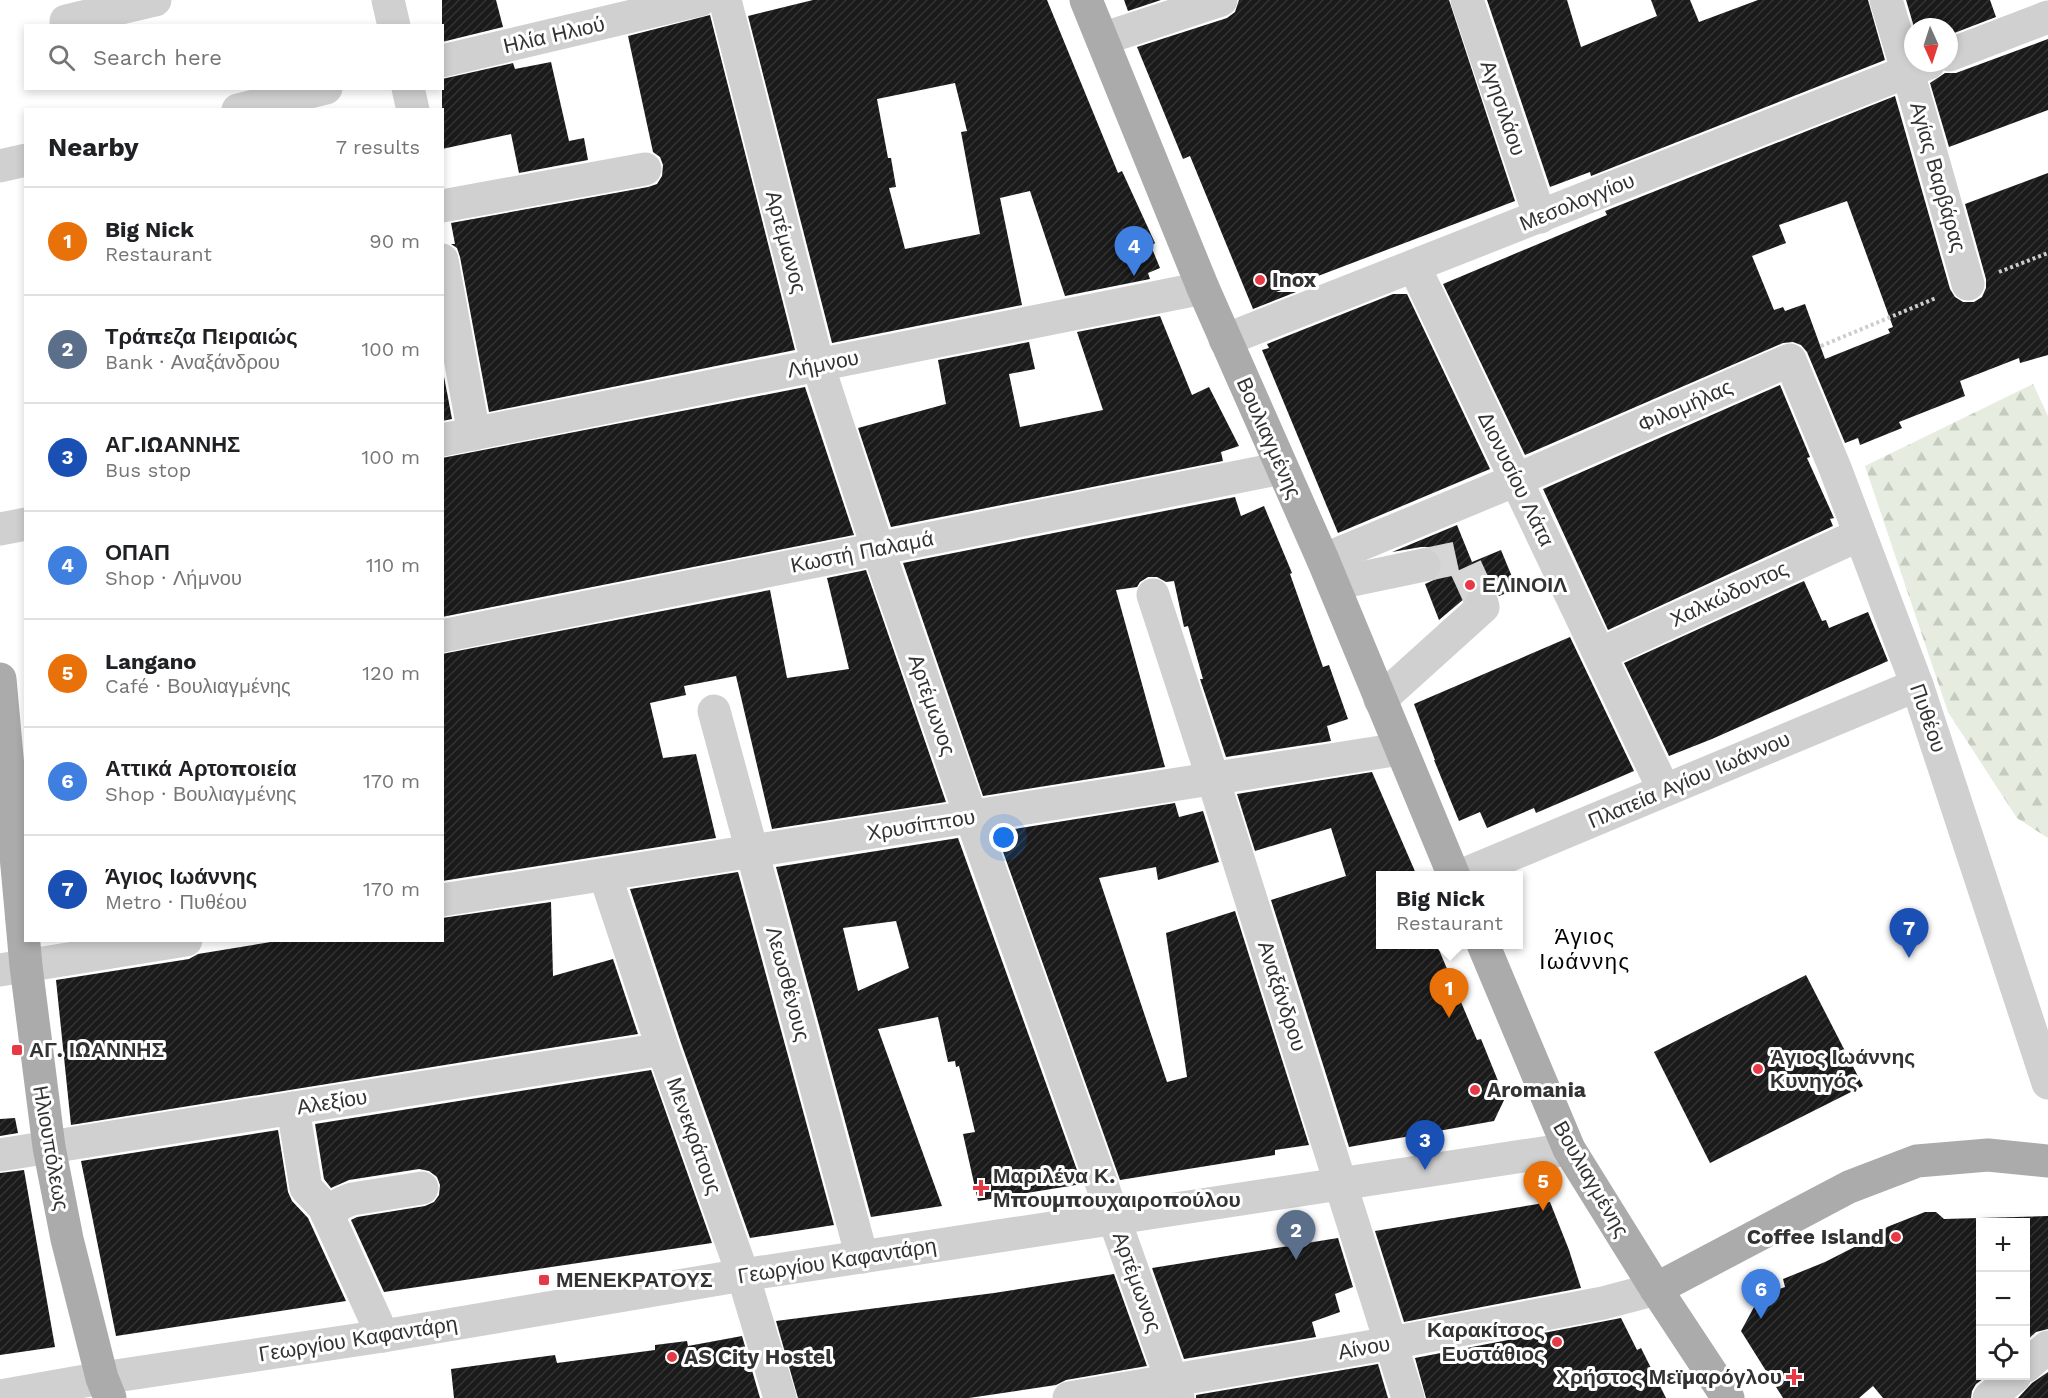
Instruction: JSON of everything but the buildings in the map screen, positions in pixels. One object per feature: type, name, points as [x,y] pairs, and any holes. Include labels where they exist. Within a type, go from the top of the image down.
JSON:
[{"type":"main road","name":"Βουλιαγμένης","points":[[1086,0],[1203,288],[1328,572],[1452,871]]},
{"type":"main road","name":"Ηλιουπόλεως","points":[[0,679],[10,723],[13,968],[67,1239],[106,1388]]},
{"type":"main road","name":"Βουλιαγμένης","points":[[1485,949],[1569,1149],[1656,1289],[1728,1398]]},
{"type":"main road","points":[[1656,1289],[1849,1186],[1917,1161],[1988,1155],[2048,1161]]},
{"type":"street","points":[[66,21],[155,0]]},
{"type":"street","points":[[388,0],[394,24]]},
{"type":"street","name":"Ηλία Ηλιού","points":[[444,61],[700,0]]},
{"type":"street","name":"Αρτέμωνος","points":[[725,0],[818,365],[878,549],[971,817],[1175,1389]]},
{"type":"street","points":[[1102,39],[1221,0]]},
{"type":"street","name":"Αγησιλάου","points":[[1467,0],[1540,217]]},
{"type":"street","name":"Αγίας Βαρβάρας","points":[[1886,0],[1904,37]]},
{"type":"street","points":[[1958,52],[2048,17]]},
{"type":"street","name":"Μεσολογγίου","points":[[1225,340],[1906,72]]},
{"type":"street","name":"Αγίας Βαρβάρας","points":[[1920,72],[1968,284]]},
{"type":"street","points":[[246,108],[318,90]]},
{"type":"street","points":[[408,90],[412,108]]},
{"type":"street","points":[[0,166],[24,160]]},
{"type":"street","points":[[444,206],[645,169]]},
{"type":"street","name":"Διονυσίου Λάτα","points":[[1414,266],[1664,790]]},
{"type":"street","points":[[444,271],[474,434]]},
{"type":"street","name":"Λήμνου","points":[[444,440],[1203,288]]},
{"type":"street","name":"Φιλομήλας","points":[[1328,572],[1516,480],[1790,360]]},
{"type":"street","name":"Πυθέου","points":[[1790,360],[1835,468],[1917,685],[2048,1083]]},
{"type":"street","name":"Κωστή Παλαμά","points":[[444,636],[1282,468]]},
{"type":"street","points":[[0,529],[24,524]]},
{"type":"street","name":"Χαλκώδοντος","points":[[1600,654],[1859,535]]},
{"type":"street","points":[[1328,572],[1424,565]]},
{"type":"street","name":"Αναξάνδρου","points":[[1153,595],[1408,1398]]},
{"type":"street","points":[[1380,700],[1484,607],[1482,603]]},
{"type":"street","name":"Πλατεία Αγίου Ιωάννου","points":[[1472,871],[1917,685]]},
{"type":"street","name":"Λεωσθένους","points":[[714,711],[862,1257]]},
{"type":"street","name":"Χρυσίππου","points":[[444,900],[1400,749]]},
{"type":"street","name":"Μενεκράτους","points":[[605,874],[663,1050],[743,1275],[780,1398]]},
{"type":"street","points":[[13,968],[174,942]]},
{"type":"street","name":"Αλεξίου","points":[[0,1155],[663,1050]]},
{"type":"street","points":[[293,1108],[306,1188],[324,1207],[383,1336]]},
{"type":"street","name":"Γεωργίου Καφαντάρη","points":[[0,1396],[106,1388],[383,1336],[743,1275],[1569,1149]]},
{"type":"street","points":[[327,1214],[352,1199],[422,1188]]},
{"type":"street","name":"Αίνου","points":[[1069,1398],[1175,1389],[1391,1343],[1603,1303],[1656,1289]]},
{"type":"street","points":[[2030,1362],[2048,1347]]},
{"type":"street","points":[[1989,1398],[2010,1380]]},
{"type":"path","points":[[1790,360],[1968,284],[2048,253]]},
{"type":"green space","points":[[2033,384],[2048,416],[2048,838],[2017,818],[1948,712],[1865,466]]},
{"type":"tunnel","points":[[1424,565],[1461,557],[1482,603]]},
{"type":"place","name":"ΟΠΑΠ","points":[[1134,276]]},
{"type":"place","name":"Inox","points":[[1260,280]]},
{"type":"place","name":"ΕΛΙΝΟΙΛ","points":[[1470,585]]},
{"type":"place","name":"Άγιος Ιωάννης","points":[[1909,958]]},
{"type":"place","name":"Big Nick","points":[[1449,1018]]},
{"type":"place","name":"ΑΓ. ΙΩΑΝΝΗΣ","points":[[17,1050]]},
{"type":"place","name":"Άγιος Ιωάννης Κυνηγός","points":[[1758,1069]]},
{"type":"place","name":"Aromania","points":[[1475,1090]]},
{"type":"place","name":"ΑΓ.ΙΩΑΝΝΗΣ","points":[[1425,1170]]},
{"type":"place","name":"Μαριλένα Κ. Μπουμπουχαιροπούλου","points":[[981,1188]]},
{"type":"place","name":"Langano","points":[[1543,1211]]},
{"type":"place","name":"Coffee Island","points":[[1896,1237]]},
{"type":"place","name":"Τράπεζα Πειραιώς","points":[[1296,1260]]},
{"type":"place","name":"ΜΕΝΕΚΡΑΤΟΥΣ","points":[[544,1280]]},
{"type":"place","name":"Αττικά Αρτοποιεία","points":[[1761,1319]]},
{"type":"place","name":"Καρακίτσος Ευστάθιος","points":[[1557,1342]]},
{"type":"place","name":"AS City Hostel","points":[[672,1357]]},
{"type":"place","name":"Χρήστος Μεϊμαρόγλου","points":[[1794,1377]]},
{"type":"district","name":"Άγιος Ιωάννης","points":[[1585,948]]}]
